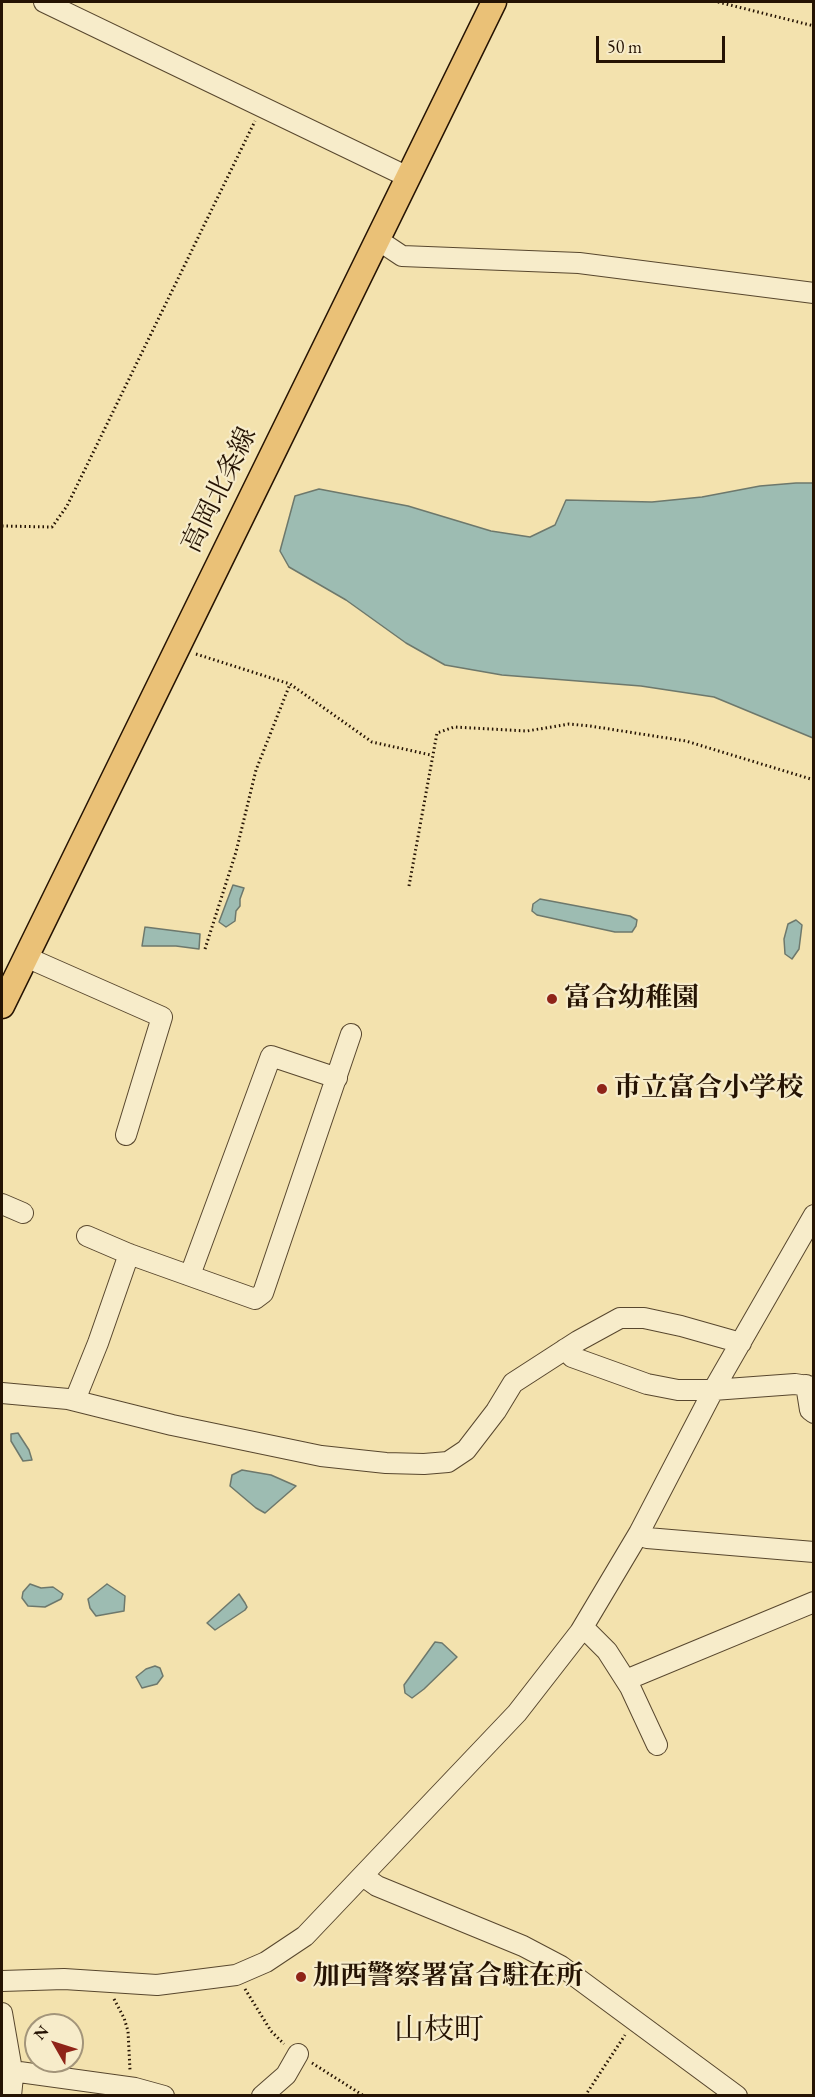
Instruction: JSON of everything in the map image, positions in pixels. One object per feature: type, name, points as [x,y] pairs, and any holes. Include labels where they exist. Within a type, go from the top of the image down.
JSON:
[{"type":"main road","name":"高岡北条線","points":[[2,1006],[494,2]]},
{"type":"street","points":[[44,2],[408,177]]},
{"type":"street","points":[[378,240],[402,256],[579,263],[813,293]]},
{"type":"street","points":[[26,957],[162,1017],[126,1136]]},
{"type":"street","points":[[87,1236],[129,1254],[255,1299],[263,1293],[351,1034]]},
{"type":"street","points":[[190,1275],[271,1056],[337,1078]]},
{"type":"street","points":[[2,1204],[23,1214]]},
{"type":"street","points":[[2,1981],[64,1979],[157,1985],[236,1975],[266,1962],[306,1935],[518,1713],[583,1627],[639,1533],[713,1390],[813,1215]]},
{"type":"street","points":[[75,1400],[129,1254]]},
{"type":"street","points":[[2,1393],[75,1400],[171,1425],[321,1456],[386,1463],[424,1464],[448,1462],[466,1450],[496,1411],[513,1383],[620,1318],[644,1318],[741,1343]]},
{"type":"street","points":[[566,1349],[572,1357],[647,1384],[678,1390],[795,1384],[809,1386],[810,1410],[813,1413]]},
{"type":"street","points":[[639,1533],[647,1538],[813,1552]]},
{"type":"street","points":[[626,1680],[813,1602]]},
{"type":"street","points":[[583,1627],[607,1651],[626,1680],[657,1745]]},
{"type":"street","points":[[363,1876],[376,1886],[523,1946],[561,1965],[737,2096]]},
{"type":"street","points":[[2,2013],[12,2071],[11,2096]]},
{"type":"street","points":[[262,2096],[286,2075],[298,2054]]},
{"type":"street","points":[[12,2071],[127,2087],[164,2096]]},
{"type":"path","points":[[718,2],[813,26]]},
{"type":"path","points":[[2,526],[52,527],[68,506],[261,108]]},
{"type":"path","points":[[177,648],[290,684],[372,741],[432,756]]},
{"type":"path","points":[[205,949],[236,852],[256,770],[290,684]]},
{"type":"path","points":[[409,886],[436,733],[454,727],[527,731],[570,724],[686,741],[813,780]]},
{"type":"path","points":[[107,1982],[108,1989],[124,2018],[128,2031],[130,2075],[127,2087]]},
{"type":"path","points":[[585,2096],[636,2019]]},
{"type":"water","points":[[796,483],[813,483],[813,738],[714,697],[641,686],[502,675],[445,665],[406,643],[346,600],[289,567],[280,551],[295,496],[319,489],[408,506],[491,531],[530,537],[555,525],[566,500],[652,502]]},
{"type":"water","points":[[233,885],[244,888],[235,921],[226,927],[219,922]]},
{"type":"water","points":[[540,899],[630,916],[637,920],[636,926],[632,932],[615,932],[537,915],[532,911],[533,904]]},
{"type":"water","points":[[796,920],[802,925],[799,949],[792,959],[785,954],[784,939],[788,924]]},
{"type":"water","points":[[145,927],[200,934],[199,949],[142,946]]},
{"type":"water","points":[[18,1433],[29,1450],[32,1460],[23,1461],[11,1441],[11,1434]]},
{"type":"water","points":[[242,1470],[271,1475],[296,1486],[265,1513],[230,1486],[232,1475]]},
{"type":"water","points":[[30,1584],[41,1588],[53,1587],[63,1594],[61,1599],[45,1607],[28,1606],[22,1598],[23,1592]]},
{"type":"water","points":[[107,1584],[125,1596],[124,1611],[96,1616],[90,1608],[88,1599]]},
{"type":"water","points":[[239,1594],[247,1607],[245,1610],[215,1630],[207,1623]]},
{"type":"water","points":[[435,1642],[442,1643],[457,1657],[412,1698],[405,1693],[404,1685]]},
{"type":"water","points":[[155,1666],[160,1668],[163,1676],[157,1684],[142,1688],[136,1677],[146,1669]]},
{"type":"place","name":"富合幼稚園","points":[[552,999]]},
{"type":"place","name":"市立富合小学校","points":[[602,1089]]},
{"type":"place","name":"加西警察署富合駐在所","points":[[301,1977]]},
{"type":"district","name":"山枝町","points":[[439,2031]]}]
